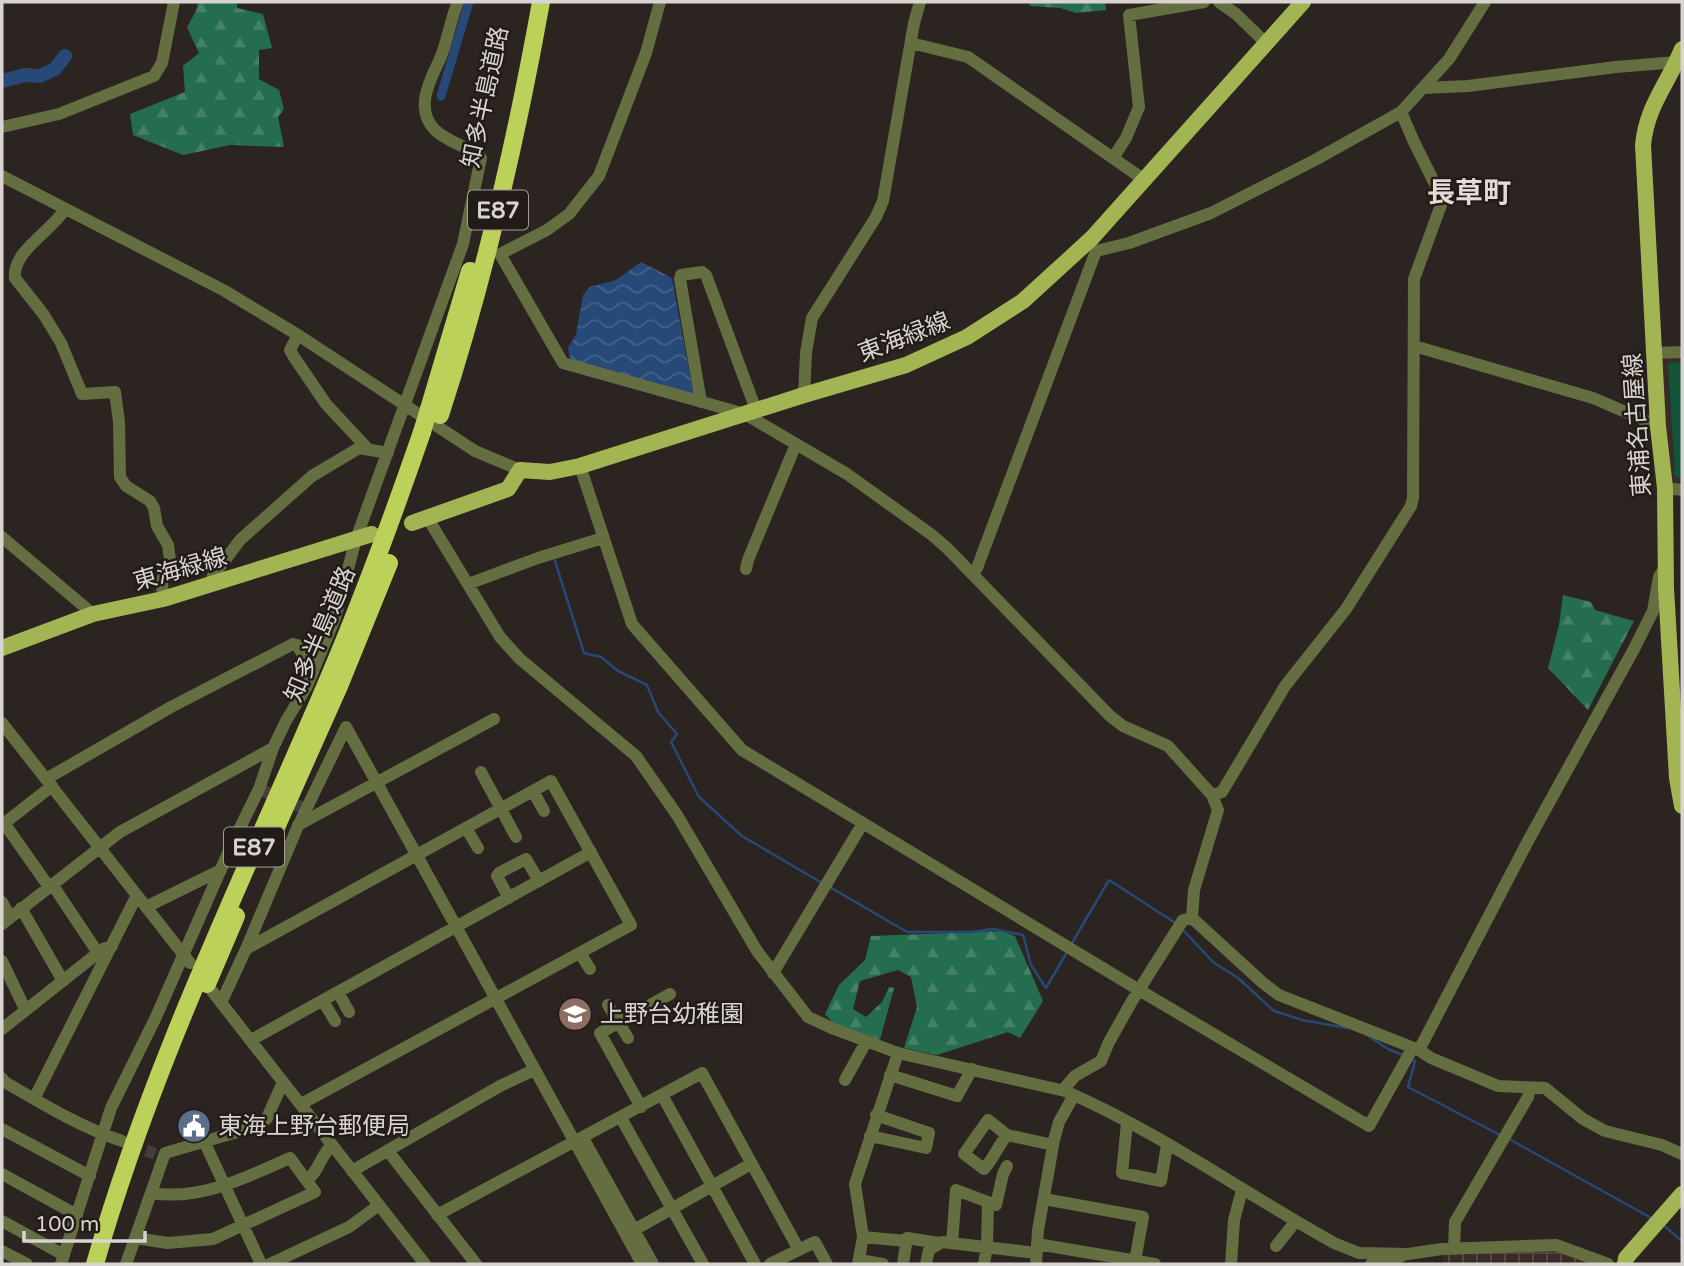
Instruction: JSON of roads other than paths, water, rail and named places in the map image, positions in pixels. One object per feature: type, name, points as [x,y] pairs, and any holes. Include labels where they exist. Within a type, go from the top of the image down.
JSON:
[{"type":"highway","name":"知多半島道路","points":[[435,412],[507,115],[529,2]]},
{"type":"highway","name":"知多半島道路","points":[[107,1264],[137,1170],[190,1025],[369,615],[493,230],[519,117],[541,2]]},
{"type":"highway","name":"知多半島道路","points":[[95,1264],[145,1110],[188,997],[357,610],[428,435]]},
{"type":"main road","name":"東海緑線","points":[[520,470],[550,472],[580,466],[906,365],[967,337],[1023,301],[1092,246],[1143,179],[1304,2]]},
{"type":"main road","name":"東浦名古屋線","points":[[1681,58],[1651,108],[1645,124],[1643,145],[1658,426],[1665,488],[1665,566],[1677,778],[1682,806]]},
{"type":"main road","points":[[419,520],[508,489],[520,470]]},
{"type":"main road","name":"東海緑線","points":[[2,648],[93,614],[163,600],[364,537]]},
{"type":"main road","points":[[1625,1264],[1626,1258],[1682,1194]]},
{"type":"street","points":[[2,127],[59,114],[154,76],[162,63],[174,2]]},
{"type":"street","points":[[2,1221],[63,1259],[111,1108],[187,959],[221,870],[259,789],[273,748],[313,672],[335,618],[364,537],[388,453],[463,244],[481,158],[444,138],[428,122],[426,114],[427,86],[439,61],[458,2]]},
{"type":"street","points":[[660,2],[646,53],[599,176],[569,214],[547,230],[500,254],[563,363],[701,402],[750,412],[846,474],[932,535],[1110,716],[1123,726],[1168,747],[1212,795],[1218,810],[1184,923],[1139,990],[1101,1061],[1076,1076],[1068,1092],[1054,1145],[1036,1254]]},
{"type":"street","points":[[804,395],[806,353],[812,318],[876,217],[883,201],[920,2]]},
{"type":"street","points":[[1113,158],[1126,138],[1139,107],[1129,15],[1204,2]]},
{"type":"street","points":[[1219,2],[1236,14],[1266,43]]},
{"type":"street","points":[[973,574],[1092,246],[1129,243],[1211,213],[1401,112],[1455,50],[1463,33],[1485,2]]},
{"type":"street","points":[[911,43],[968,57],[1143,179]]},
{"type":"street","points":[[1423,88],[1468,86],[1681,58]]},
{"type":"street","points":[[1212,795],[1222,792],[1285,686],[1346,609],[1411,506],[1414,279],[1441,205],[1439,192],[1401,112]]},
{"type":"street","points":[[2,176],[225,291],[298,335],[475,451],[520,470]]},
{"type":"street","points":[[65,209],[20,257],[14,271],[15,278],[61,343],[82,394],[115,392],[119,422],[120,477],[126,485],[150,501],[157,526],[168,545],[170,560],[162,581],[163,600]]},
{"type":"street","points":[[701,402],[680,279],[681,275],[702,272],[706,275],[750,412]]},
{"type":"street","points":[[298,335],[290,350],[294,357],[326,404],[367,448]]},
{"type":"street","points":[[1414,346],[1593,398],[1658,426]]},
{"type":"street","points":[[1655,353],[1682,352]]},
{"type":"street","points":[[746,569],[796,444]]},
{"type":"street","points":[[210,585],[213,576],[240,540],[312,476],[359,448],[388,453]]},
{"type":"street","points":[[580,466],[632,624],[742,750],[1369,1126],[1412,1053],[1634,649],[1653,611],[1659,577],[1665,566]]},
{"type":"street","points":[[1665,488],[1682,489]]},
{"type":"street","points":[[419,520],[468,584],[500,637],[520,659],[636,756],[677,815],[757,951],[807,1017],[898,1053],[1068,1092],[1167,1145],[1334,1243],[1359,1253],[1408,1254],[1538,1244],[1556,1245],[1608,1264]]},
{"type":"street","points":[[2,537],[93,614]]},
{"type":"street","points":[[468,584],[603,538]]},
{"type":"street","points":[[98,953],[3,824],[49,783],[172,707],[293,644],[298,645],[313,672]]},
{"type":"street","points":[[298,826],[494,719]]},
{"type":"street","points":[[2,723],[187,959]]},
{"type":"street","points":[[221,1003],[298,826],[346,727],[534,1070],[653,1264]]},
{"type":"street","points":[[2,902],[6,920],[120,832],[273,748]]},
{"type":"street","points":[[481,772],[516,837]]},
{"type":"street","points":[[246,949],[551,781],[631,925],[301,1104]]},
{"type":"street","points":[[533,791],[544,811]]},
{"type":"street","points":[[774,973],[863,824]]},
{"type":"street","points":[[467,828],[478,848]]},
{"type":"street","points":[[251,1040],[591,852]]},
{"type":"street","points":[[509,898],[497,876],[499,873],[526,859],[539,881]]},
{"type":"street","points":[[146,907],[221,870]]},
{"type":"street","points":[[34,1099],[137,895]]},
{"type":"street","points":[[21,908],[63,981]]},
{"type":"street","points":[[1184,923],[1279,995],[1412,1053],[1432,1058],[1498,1086],[1545,1088],[1583,1119],[1605,1130],[1662,1145],[1682,1154]]},
{"type":"street","points":[[2,1029],[98,953],[112,946]]},
{"type":"street","points":[[580,953],[590,969]]},
{"type":"street","points":[[2,961],[25,1009]]},
{"type":"street","points":[[212,991],[425,1264]]},
{"type":"street","points":[[338,992],[349,1012]]},
{"type":"street","points":[[641,1107],[600,1033],[670,994]]},
{"type":"street","points":[[323,1001],[334,1021]]},
{"type":"street","points":[[608,1005],[628,1038]]},
{"type":"street","points":[[845,1080],[866,1042]]},
{"type":"street","points":[[883,1264],[858,1262],[863,1237],[855,1184],[898,1053]]},
{"type":"street","points":[[890,1075],[957,1096],[972,1069]]},
{"type":"street","points":[[352,1171],[500,1086],[534,1070]]},
{"type":"street","points":[[437,1215],[702,1073],[799,1250]]},
{"type":"street","points":[[2,1078],[2,1081],[102,1135],[122,1141]]},
{"type":"street","points":[[127,1264],[151,1193],[159,1155],[264,1123],[283,1082]]},
{"type":"street","points":[[1454,1249],[1455,1222],[1505,1137],[1530,1088]]},
{"type":"street","points":[[662,1095],[755,1264]]},
{"type":"street","points":[[870,1136],[926,1148],[929,1133],[876,1115]]},
{"type":"street","points":[[621,1118],[703,1264]]},
{"type":"street","points":[[1127,1123],[1122,1173],[1161,1181],[1167,1145]]},
{"type":"street","points":[[2,1129],[90,1176]]},
{"type":"street","points":[[1007,1135],[1054,1145]]},
{"type":"street","points":[[578,1139],[642,1264]]},
{"type":"street","points":[[204,1141],[261,1264]]},
{"type":"street","points":[[307,1180],[312,1177],[332,1145]]},
{"type":"street","points":[[388,1151],[476,1264]]},
{"type":"street","points":[[135,1238],[168,1243],[213,1239],[313,1195],[314,1189],[289,1158],[224,1187],[171,1196],[151,1193]]},
{"type":"street","points":[[634,1230],[751,1164]]},
{"type":"street","points":[[946,1243],[956,1190],[996,1205],[1007,1166]]},
{"type":"street","points":[[2,1174],[77,1215]]},
{"type":"street","points":[[1231,1264],[1234,1220],[1241,1190]]},
{"type":"street","points":[[1044,1199],[1143,1217],[1135,1261]]},
{"type":"street","points":[[984,1264],[988,1246],[988,1202]]},
{"type":"street","points":[[270,1264],[349,1227],[379,1205]]},
{"type":"street","points":[[1276,1246],[1296,1221]]},
{"type":"street","points":[[863,1237],[906,1241]]},
{"type":"street","points":[[903,1264],[906,1238],[1036,1254],[1155,1264]]},
{"type":"street","points":[[778,1262],[815,1242],[827,1264]]},
{"type":"street","points":[[926,1264],[929,1250],[946,1243]]},
{"type":"street","points":[[2,1251],[27,1264]]},
{"type":"street","points":[[1371,1264],[1408,1254]]},
{"type":"water","points":[[641,262],[672,278],[694,397],[571,363],[568,348],[576,334],[583,295],[590,287],[616,280]]},
{"type":"waterway","points":[[441,96],[469,2]]},
{"type":"waterway","points":[[2,81],[25,75],[40,76],[55,69],[65,56]]},
{"type":"waterway","points":[[555,561],[584,653],[601,657],[618,671],[647,685],[658,712],[677,734],[671,742],[699,797],[742,836],[822,883]]},
{"type":"waterway","points":[[1072,943],[1109,880],[1177,924]]},
{"type":"waterway","points":[[828,886],[907,932],[972,932],[993,929],[1023,935],[1031,965],[1046,988],[1067,952]]},
{"type":"waterway","points":[[1182,929],[1213,962],[1238,978],[1274,1011],[1302,1020],[1347,1028]]},
{"type":"waterway","points":[[1370,1037],[1403,1055]]},
{"type":"waterway","points":[[1412,1060],[1415,1061],[1408,1087],[1500,1135]]},
{"type":"waterway","points":[[1509,1139],[1653,1219]]},
{"type":"waterway","points":[[1662,1224],[1682,1241]]},
{"type":"tunnel","points":[[259,789],[306,809]]},
{"type":"tunnel","points":[[129,1144],[155,1154]]},
{"type":"place","name":"上野台幼稚園","points":[[575,1014]]},
{"type":"place","name":"東海上野台郵便局","points":[[194,1126]]},
{"type":"district","name":"長草町","points":[[1469,192]]}]
